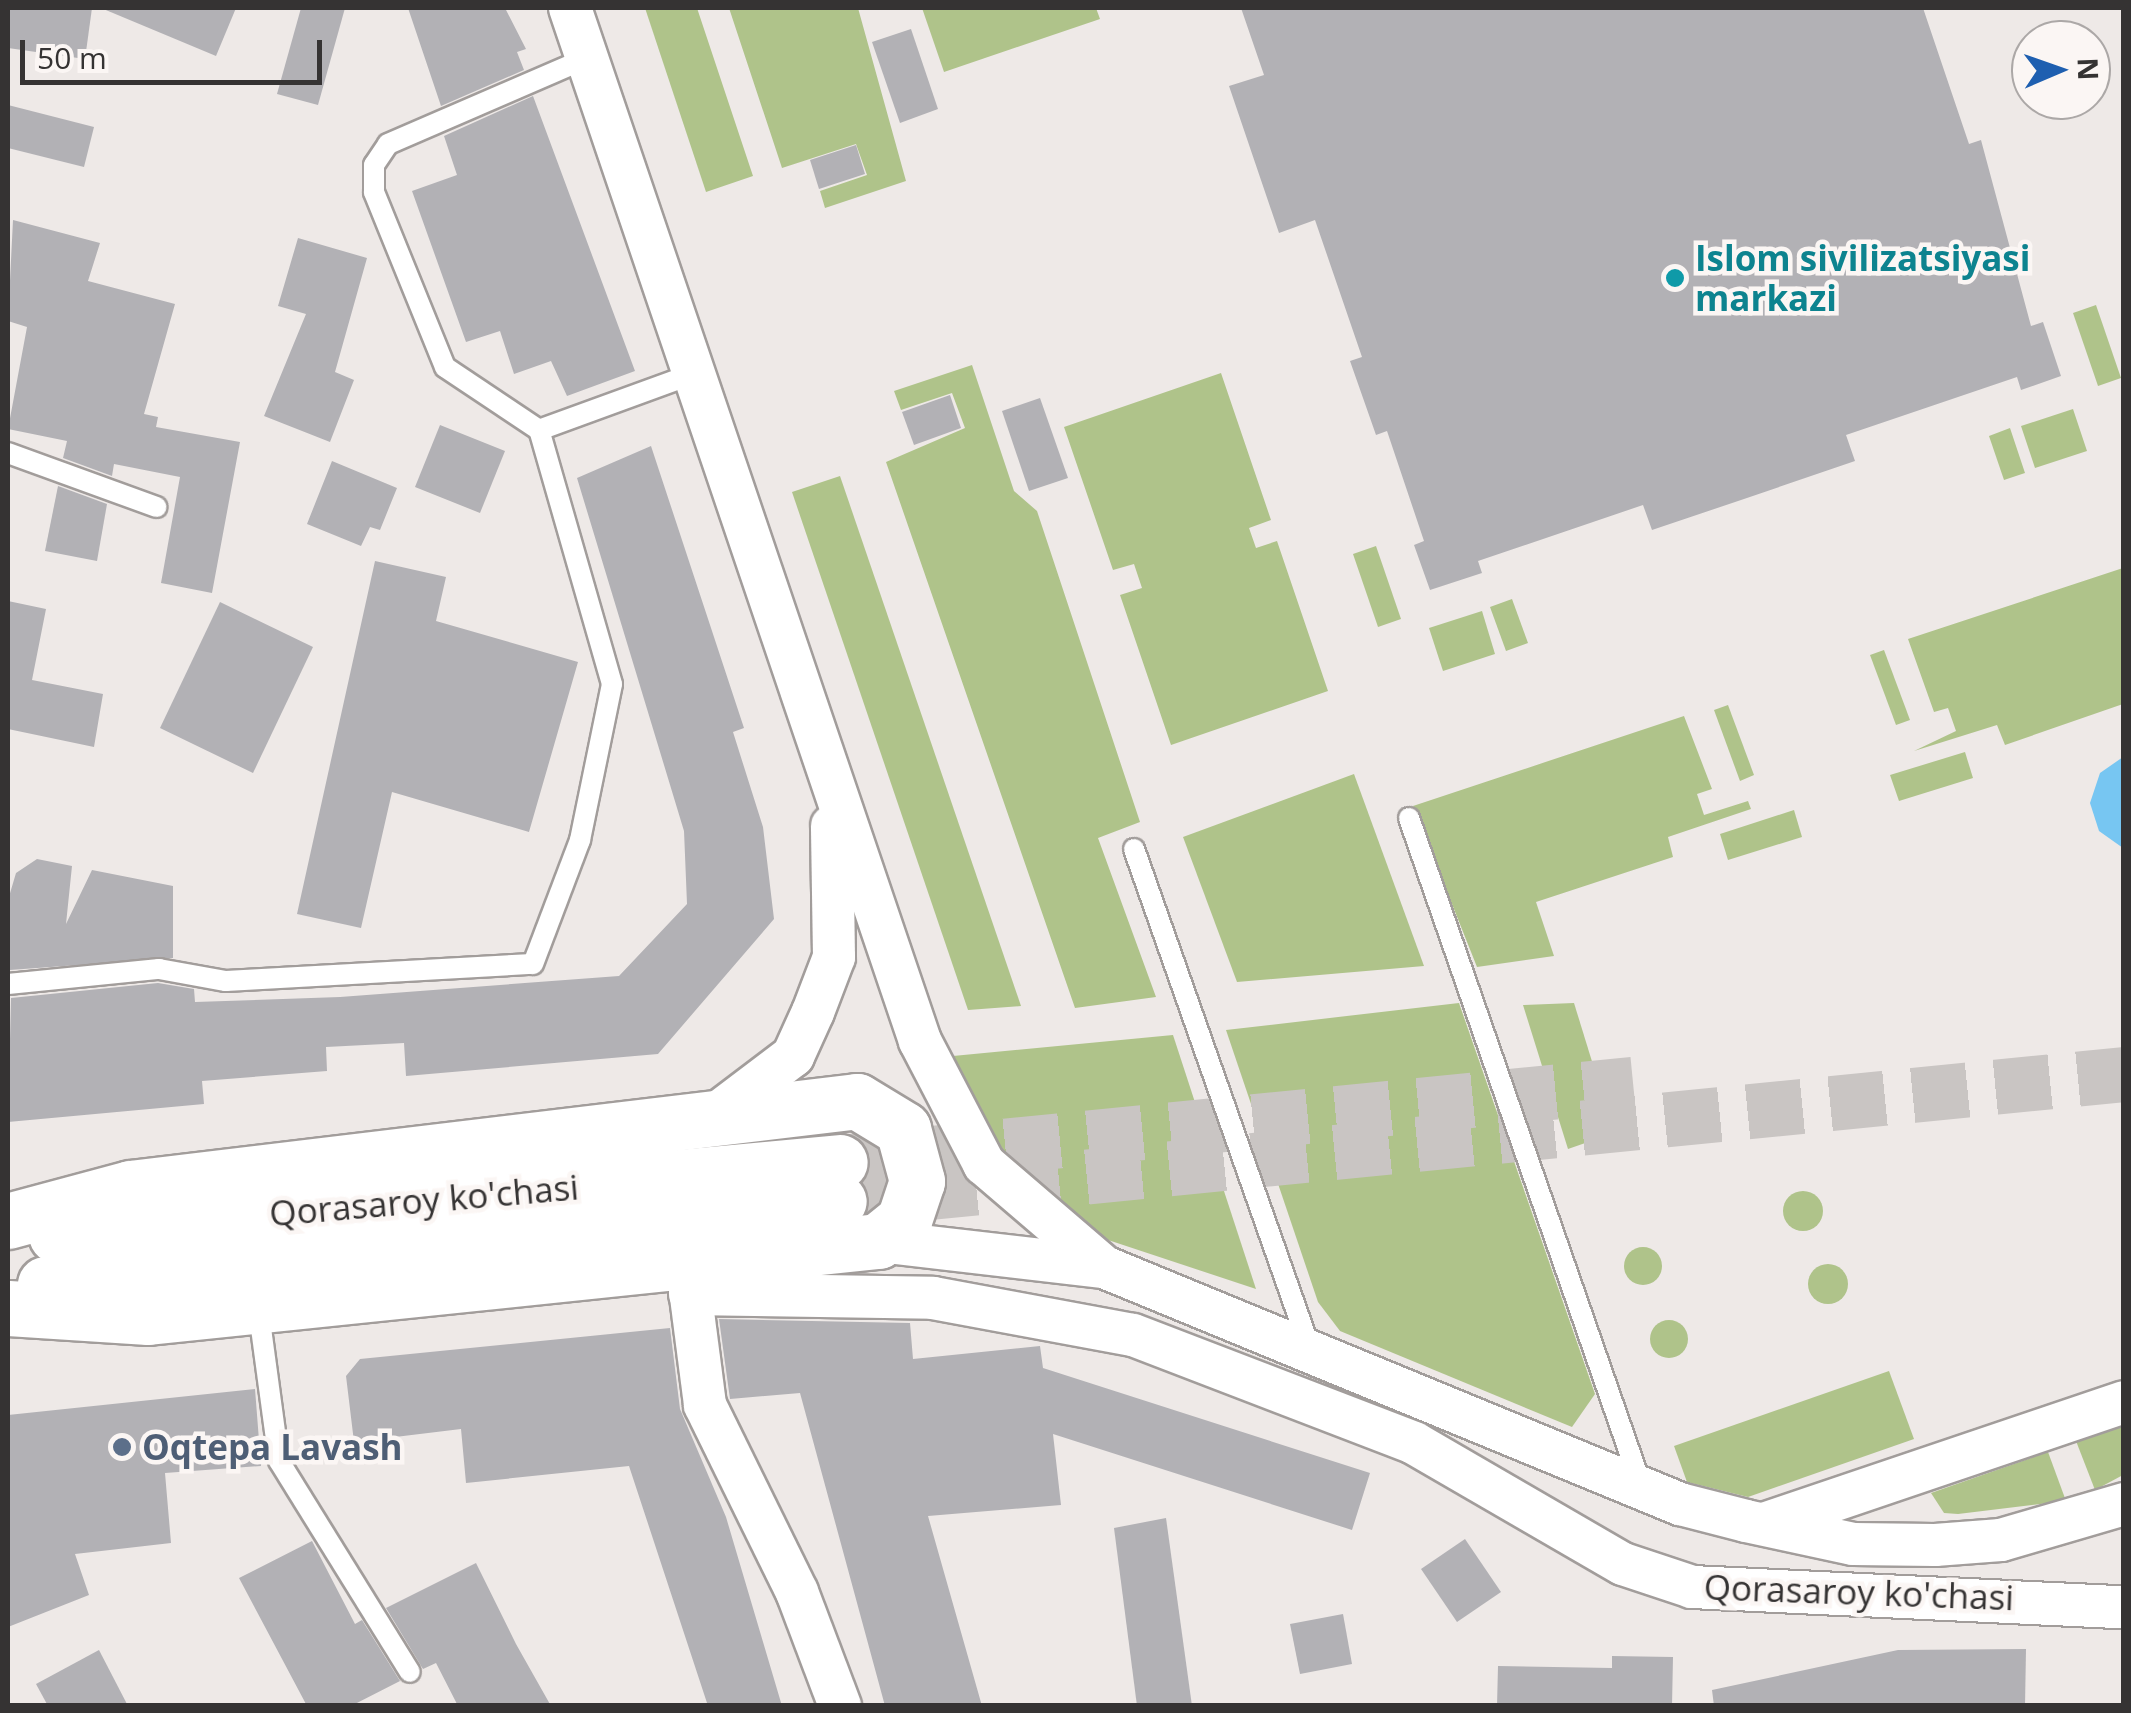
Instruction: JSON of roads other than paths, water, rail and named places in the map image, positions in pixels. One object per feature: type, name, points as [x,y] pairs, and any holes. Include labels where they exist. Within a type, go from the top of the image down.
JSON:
[{"type":"main road","points":[[8,1220],[130,1188],[857,1101],[883,1112],[908,1138],[917,1181],[904,1220],[878,1241],[688,1275],[258,1304],[148,1317],[8,1308]]},
{"type":"main road","name":"Qorasaroy ko'chasi","points":[[8,1240],[839,1181],[8,1288]]},
{"type":"street","points":[[570,8],[591,56],[700,372],[829,770],[947,1104],[1013,1194],[1104,1267]]},
{"type":"street","points":[[711,1118],[793,1056],[834,957],[829,770]]},
{"type":"street","points":[[878,1241],[1104,1267],[1309,1346],[1641,1487],[1764,1524],[1853,1544],[1935,1545],[2001,1540],[2124,1504]]},
{"type":"street","points":[[688,1275],[705,1404],[797,1592],[840,1706]]},
{"type":"street","name":"Qorasaroy ko'chasi","points":[[688,1275],[1000,1306],[1133,1336],[1336,1408],[1623,1564],[1692,1586],[2124,1607]]},
{"type":"street","points":[[1764,1524],[2124,1402]]},
{"type":"lane","points":[[8,984],[159,969],[226,981],[533,964],[580,840],[612,684],[539,430],[445,368],[374,192],[374,165],[388,144],[591,56]]},
{"type":"lane","points":[[539,430],[700,372]]},
{"type":"lane","points":[[8,453],[156,506]]},
{"type":"lane","points":[[1409,818],[1641,1487]]},
{"type":"lane","points":[[1134,849],[1309,1346]]},
{"type":"lane","points":[[258,1304],[279,1461],[410,1672]]},
{"type":"water","points":[[2123,757],[2123,848],[2099,831],[2090,803],[2100,773]]},
{"type":"tunnel","points":[[839,1201],[2124,1074]]},
{"type":"tunnel","points":[[840,1162],[1633,1084]]},
{"type":"place","name":"Islom sivilizatsiyasi markazi","points":[[1675,278]]},
{"type":"place","name":"Oqtepa Lavash","points":[[122,1447]]}]
